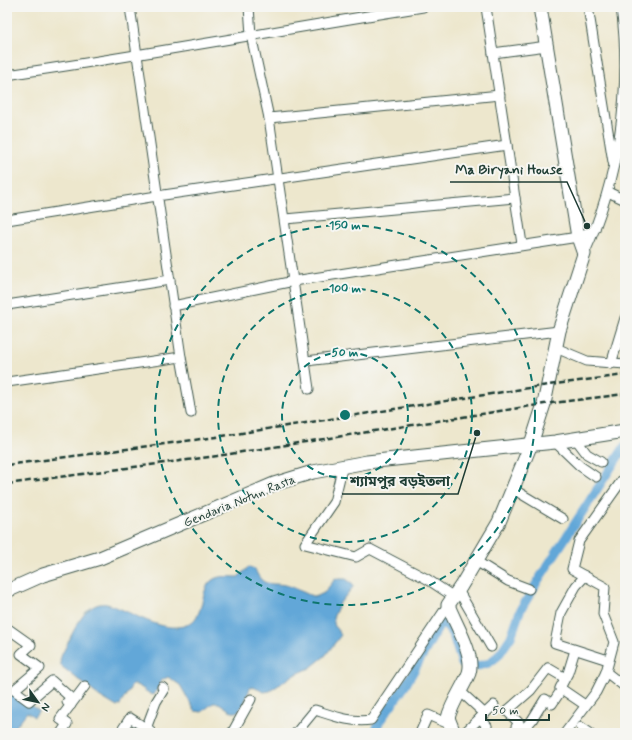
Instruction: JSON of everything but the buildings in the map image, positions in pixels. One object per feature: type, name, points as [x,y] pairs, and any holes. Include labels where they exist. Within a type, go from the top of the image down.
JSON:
[{"type":"main road","points":[[452,728],[448,718],[449,712],[460,691],[470,666],[461,635],[453,597],[499,522],[531,444],[544,404],[559,331],[584,254],[578,237],[540,7]]},
{"type":"main road","name":"Gendaria Notun Rasta","points":[[7,591],[43,575],[100,558],[274,484],[313,472],[343,465],[555,442],[625,431]]},
{"type":"street","points":[[130,7],[173,306],[191,413]]},
{"type":"street","points":[[249,7],[251,35],[269,118],[279,178],[309,389]]},
{"type":"street","points":[[7,75],[136,56],[251,35],[423,7]]},
{"type":"street","points":[[486,7],[522,244]]},
{"type":"street","points":[[588,7],[614,169]]},
{"type":"street","points":[[584,254],[595,229],[608,192],[614,169],[624,104],[625,42],[621,7]]},
{"type":"street","points":[[493,53],[547,46]]},
{"type":"street","points":[[269,118],[500,95]]},
{"type":"street","points":[[7,220],[157,196],[507,145]]},
{"type":"street","points":[[608,192],[625,200]]},
{"type":"street","points":[[285,219],[515,198]]},
{"type":"street","points":[[173,306],[294,281],[522,244],[578,237],[595,229]]},
{"type":"street","points":[[7,305],[170,280]]},
{"type":"street","points":[[611,364],[625,318]]},
{"type":"street","points":[[306,361],[559,331]]},
{"type":"street","points":[[556,348],[587,361],[625,364]]},
{"type":"street","points":[[7,382],[181,357]]},
{"type":"street","points":[[575,438],[587,454],[601,462]]},
{"type":"street","points":[[555,442],[580,466],[596,477]]},
{"type":"street","points":[[343,465],[334,502],[305,544],[356,557],[370,549],[427,579],[453,597],[491,647]]},
{"type":"street","points":[[565,733],[596,692],[606,672],[614,642],[603,614],[605,587],[572,569],[579,541],[625,476]]},
{"type":"street","points":[[513,489],[564,519]]},
{"type":"street","points":[[476,561],[508,581],[528,589]]},
{"type":"street","points":[[585,576],[568,600],[557,625],[556,642],[575,650],[608,660]]},
{"type":"street","points":[[296,733],[315,710],[338,718],[371,720],[453,597]]},
{"type":"street","points":[[7,628],[31,645],[21,654],[40,668],[14,690],[29,701],[52,681],[71,698],[67,702],[71,705]]},
{"type":"street","points":[[565,678],[548,668],[531,690],[508,711],[519,724],[516,727],[520,733],[532,720],[545,699],[552,704],[562,689],[560,688],[565,678],[575,650]]},
{"type":"street","points":[[606,672],[625,687]]},
{"type":"street","points":[[61,733],[67,724],[60,719],[86,686]]},
{"type":"street","points":[[150,731],[147,726],[151,713],[164,689],[162,687]]},
{"type":"street","points":[[562,689],[585,705]]},
{"type":"street","points":[[460,691],[483,716],[487,726],[482,733]]},
{"type":"street","points":[[232,733],[251,699]]},
{"type":"street","points":[[464,733],[494,705]]},
{"type":"street","points":[[420,733],[428,716],[452,728]]},
{"type":"street","points":[[120,733],[130,718],[150,731]]},
{"type":"street","points":[[581,727],[590,733]]},
{"type":"water","points":[[249,567],[255,569],[261,580],[269,584],[289,586],[315,597],[324,593],[335,579],[346,579],[353,584],[353,587],[339,604],[333,618],[335,627],[341,635],[325,656],[310,668],[292,676],[270,691],[264,692],[253,687],[250,688],[243,706],[237,712],[232,712],[219,703],[213,703],[202,712],[195,711],[180,685],[168,677],[162,680],[154,695],[138,686],[132,685],[120,705],[117,707],[99,696],[61,666],[60,660],[62,654],[74,630],[79,621],[91,608],[99,604],[107,604],[160,625],[177,627],[187,625],[194,620],[201,606],[205,590],[214,579],[225,576],[238,577]]},
{"type":"water","points":[[7,687],[39,711],[34,717],[27,712],[16,726],[24,733],[7,733]]},
{"type":"waterway","points":[[375,733],[379,722],[405,686],[441,623],[444,623],[453,635],[462,664],[478,666],[489,663],[498,656],[511,637],[520,611],[539,579],[625,446]]},
{"type":"railway","points":[[7,465],[216,437],[548,385],[625,375]]},
{"type":"railway","points":[[7,484],[217,456],[544,404],[625,394]]},
{"type":"place","name":"Ma Biryani House","points":[[587,226]]},
{"type":"place","name":"শ্যামপুর বড়ইতলা","points":[[477,433]]}]
